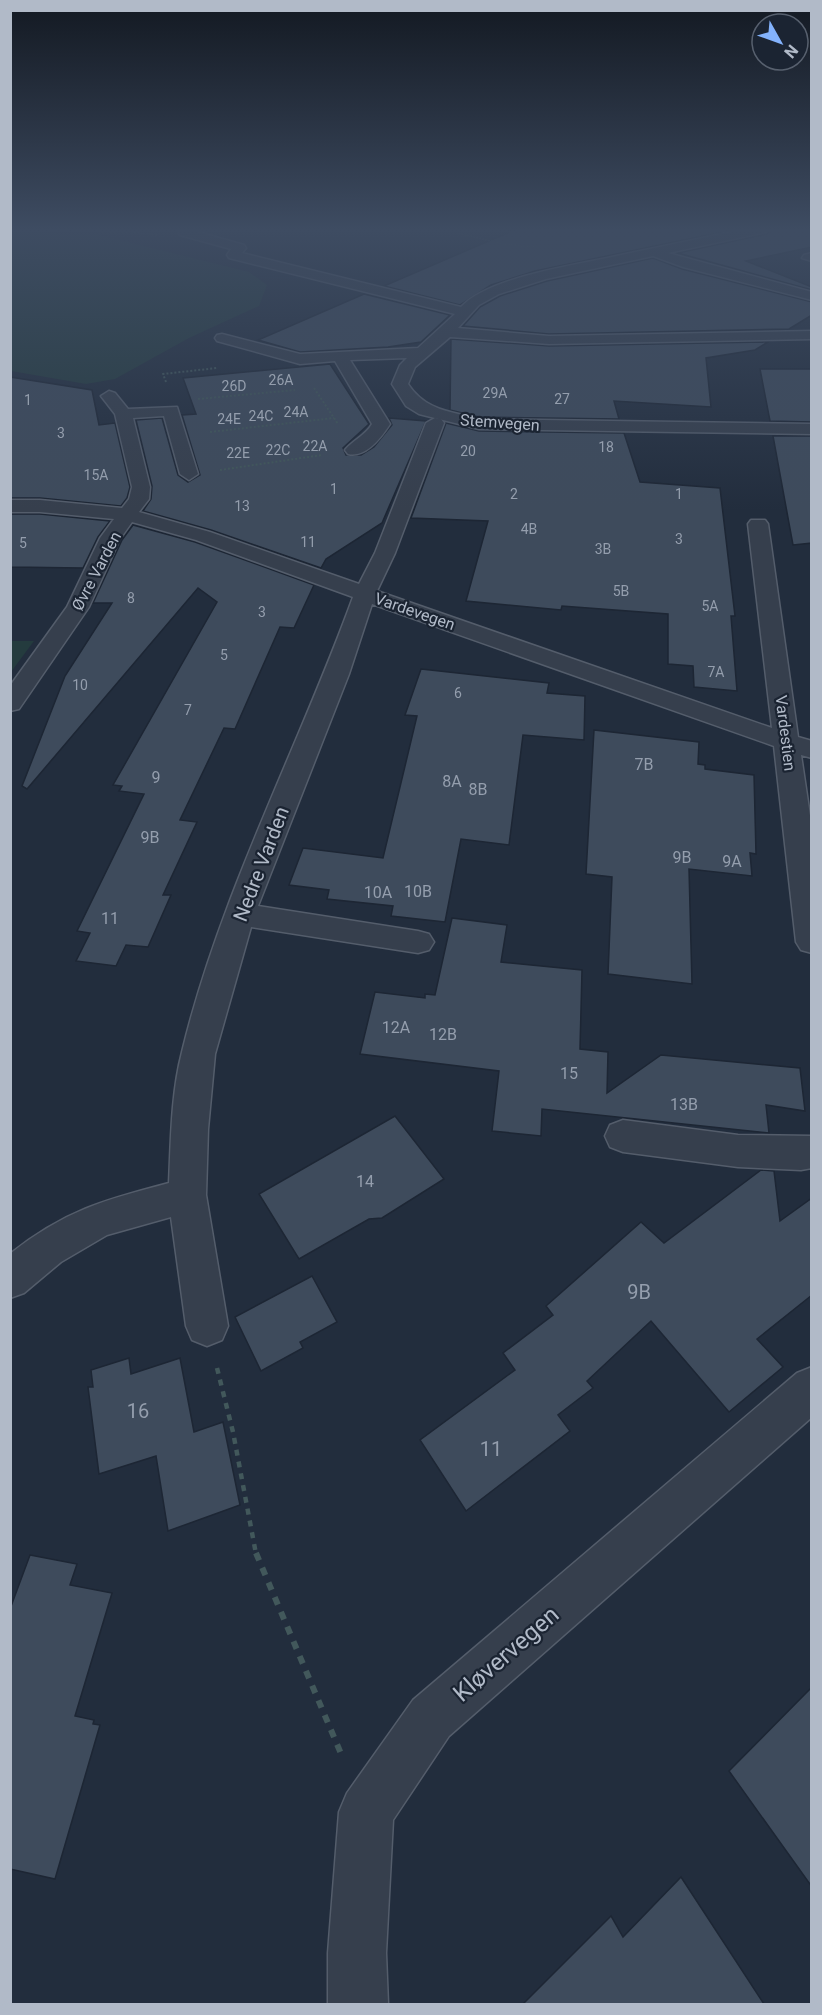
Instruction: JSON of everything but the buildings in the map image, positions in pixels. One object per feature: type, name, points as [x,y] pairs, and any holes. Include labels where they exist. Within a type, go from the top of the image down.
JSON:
[{"type":"street","name":"Stemvegen","points":[[455,322],[403,372],[400,384],[418,406],[459,420],[511,425],[812,429]]},
{"type":"street","points":[[447,332],[549,340],[812,335]]},
{"type":"street","points":[[222,338],[300,359],[396,352],[420,354]]},
{"type":"street","points":[[340,357],[381,424],[374,436],[354,450]]},
{"type":"street","name":"Øvre Varden","points":[[10,704],[78,607],[110,538],[139,499],[141,487],[123,414],[110,396]]},
{"type":"street","points":[[123,414],[171,411],[180,435],[189,474]]},
{"type":"street","name":"Nedre Varden","points":[[207,1326],[187,1195],[190,1129],[198,1054],[217,984],[240,914],[337,674],[364,594],[385,553],[435,423]]},
{"type":"street","name":"Vardevegen","points":[[10,506],[40,506],[128,515],[203,536],[812,750]]},
{"type":"street","name":"Vardestien","points":[[758,524],[812,942]]},
{"type":"street","points":[[240,914],[418,942]]},
{"type":"street","points":[[623,1136],[738,1150],[801,1154],[812,1152]]},
{"type":"street","points":[[10,1279],[47,1249],[97,1220],[187,1195]]},
{"type":"street","name":"Kløvervegen","points":[[366,1812],[431,1718],[812,1388]]},
{"type":"street","points":[[358,2004],[357,1953],[366,1812]]},
{"type":"path","points":[[189,474],[354,450],[314,388],[300,359]]},
{"type":"path","points":[[163,374],[226,367]]},
{"type":"path","points":[[197,400],[314,388]]},
{"type":"path","points":[[180,435],[334,418]]},
{"type":"path","points":[[207,1326],[233,1432],[255,1551],[366,1812]]},
{"type":"green space","points":[[11,322],[224,322],[189,338],[115,379],[86,384],[11,371]]},
{"type":"green space","points":[[10,641],[34,641],[11,672]]}]
